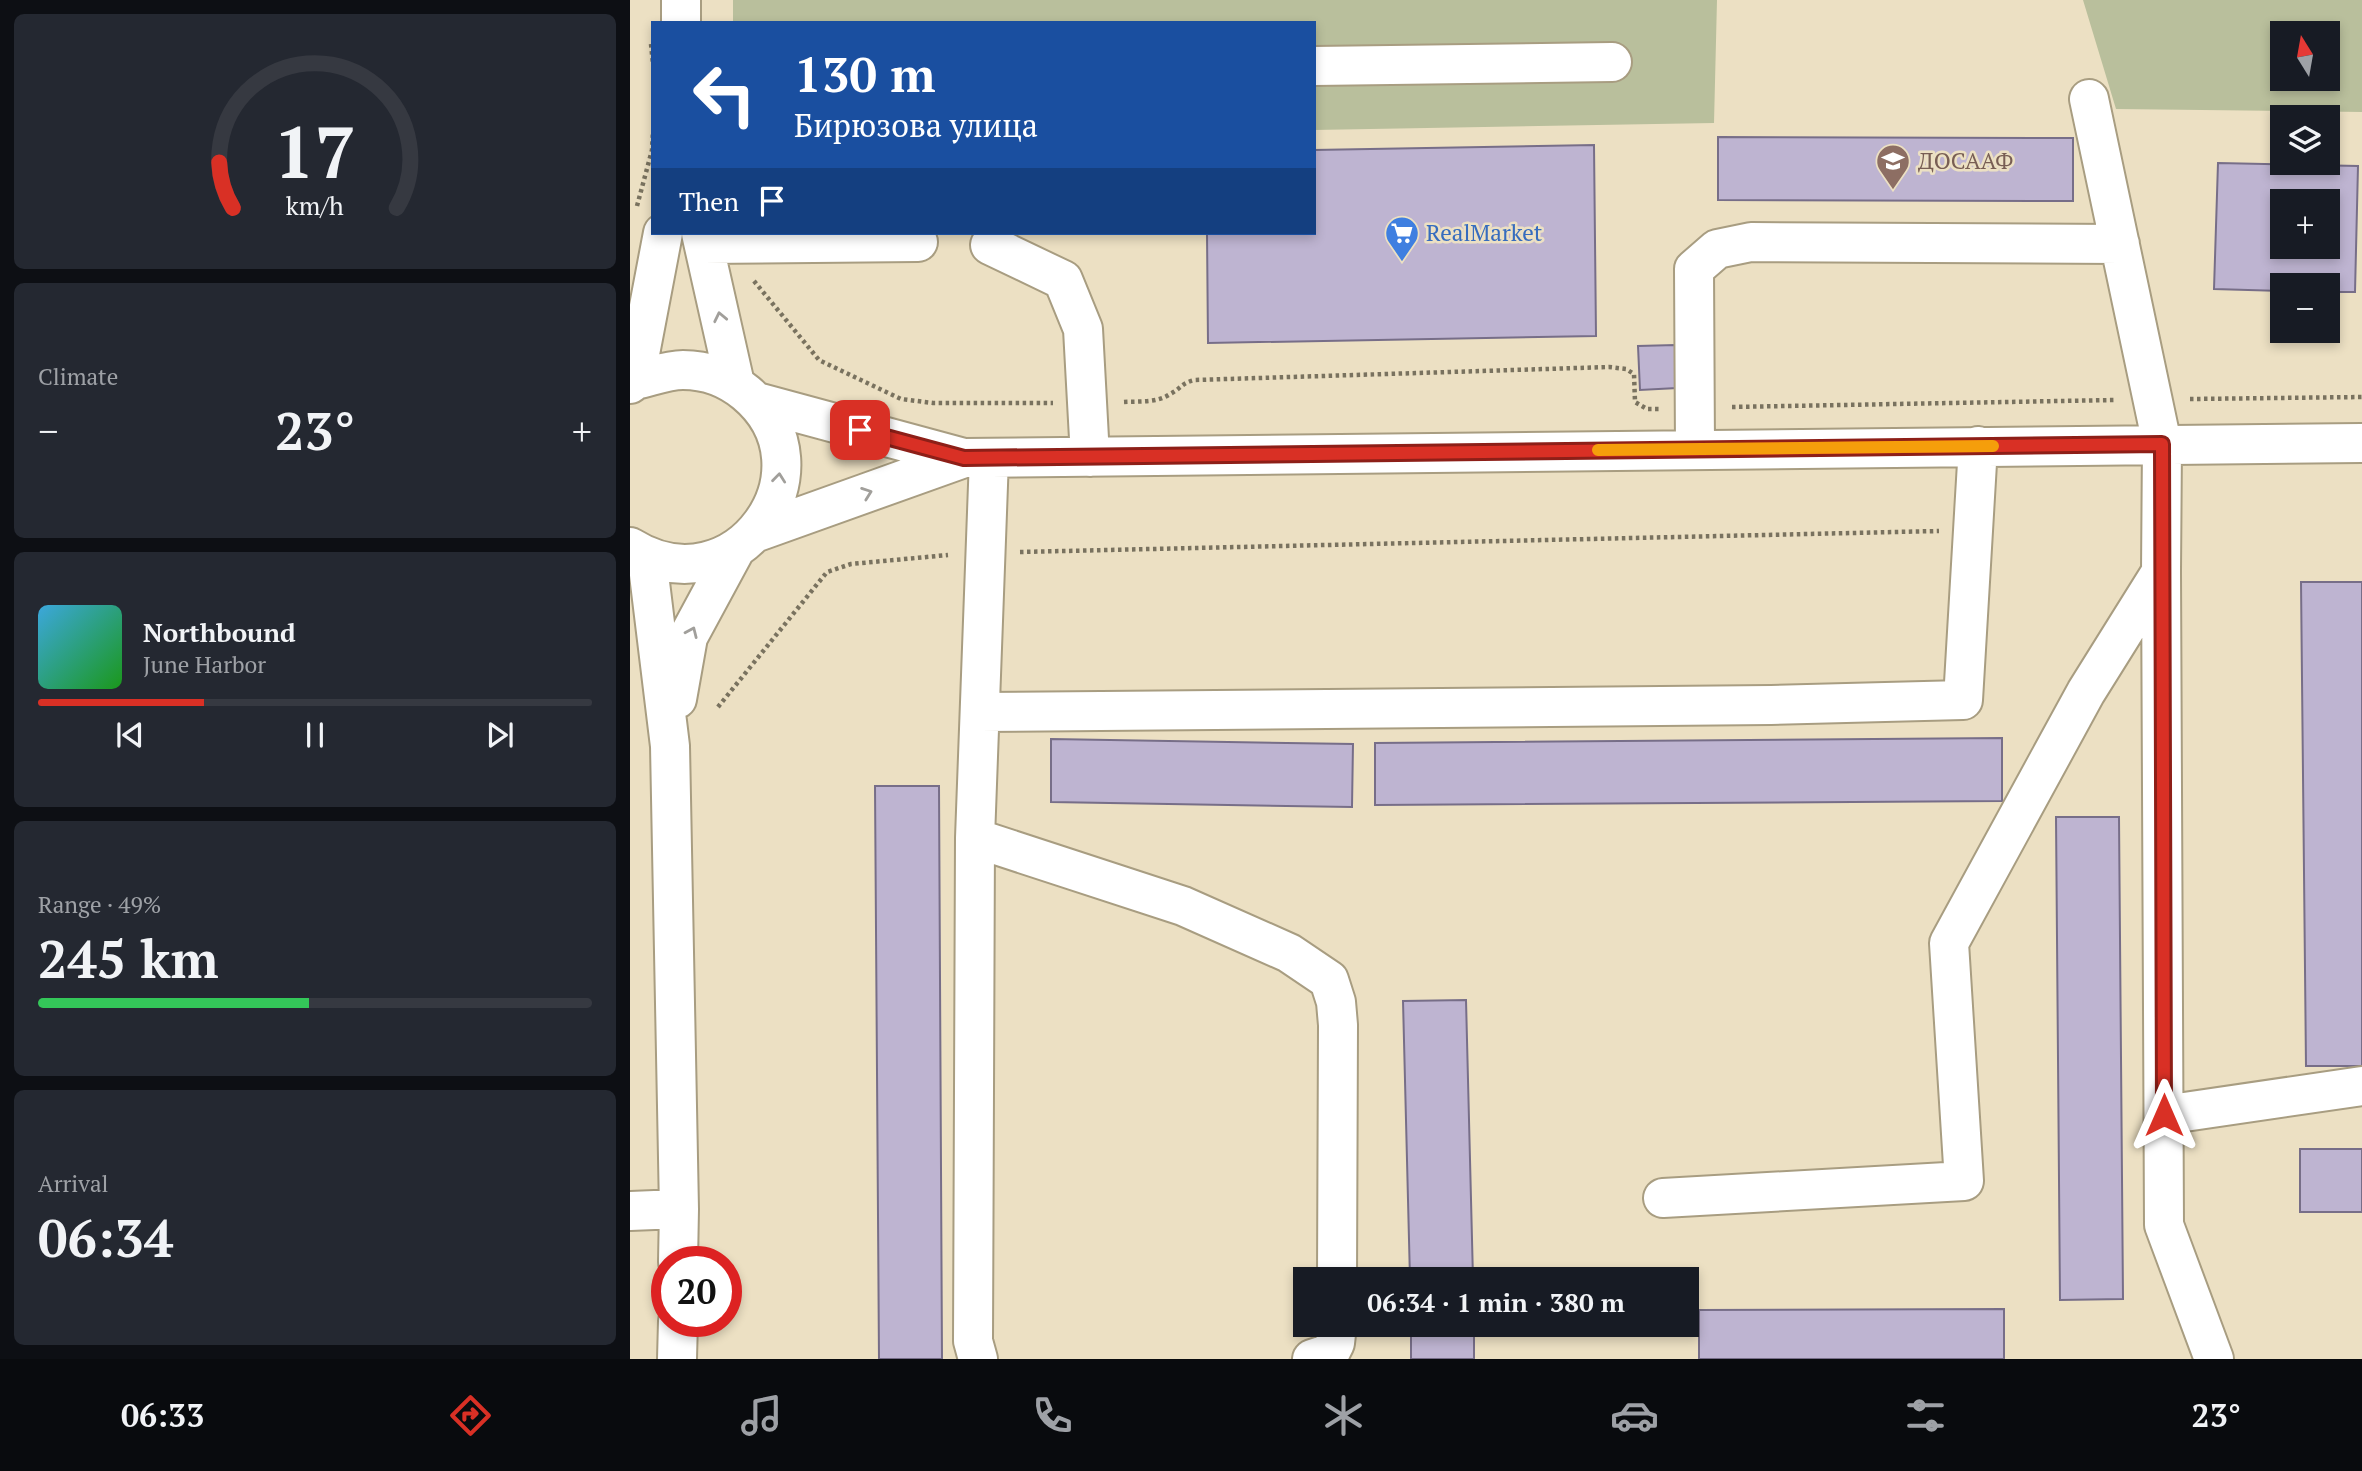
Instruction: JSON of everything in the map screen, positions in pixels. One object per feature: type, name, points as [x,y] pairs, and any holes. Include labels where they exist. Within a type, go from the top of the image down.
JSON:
[{"type":"street","points":[[681,0],[681,21]]},
{"type":"street","points":[[1316,66],[1612,62]]},
{"type":"street","points":[[2089,99],[2162,444],[2164,1225],[2214,1359]]},
{"type":"street","points":[[649,221],[633,382],[681,370],[709,373],[746,393],[976,458],[2362,443]]},
{"type":"street","points":[[670,746],[688,637],[746,541],[772,509],[780,481],[780,453],[772,426],[746,393],[714,240],[918,243]]},
{"type":"street","points":[[1695,449],[1695,269],[1717,248],[1751,242],[2120,244]]},
{"type":"street","points":[[989,245],[1063,280],[1083,328],[1090,457]]},
{"type":"street","points":[[980,712],[1743,705],[1964,700],[1978,446]]},
{"type":"street","points":[[678,1246],[670,746],[639,552],[680,565],[708,562],[746,541],[976,458]]},
{"type":"street","points":[[976,458],[986,553],[975,838],[973,1341],[978,1359]]},
{"type":"street","points":[[1663,1198],[1964,1181],[1949,943],[2087,692],[2161,572]]},
{"type":"street","points":[[975,838],[1183,906],[1289,953],[1329,980],[1336,1002],[1338,1025],[1337,1267]]},
{"type":"street","points":[[2164,1115],[2362,1086]]},
{"type":"street","points":[[630,1211],[679,1209]]},
{"type":"street","points":[[677,1337],[677,1359]]},
{"type":"street","points":[[1312,1359],[1330,1353],[1336,1337]]},
{"type":"path","points":[[649,221],[651,174]]},
{"type":"path","points":[[714,240],[739,264],[820,360],[901,399],[933,403],[1153,401],[1170,395],[1183,383],[1195,380],[1609,367],[1626,369],[1634,374],[1635,402],[1647,409],[2362,397]]},
{"type":"path","points":[[718,707],[827,572],[850,564],[986,553],[1973,530]]},
{"type":"green space","points":[[733,0],[1717,0],[1714,123],[1316,130],[1316,21],[733,21]]},
{"type":"green space","points":[[2083,0],[2362,0],[2362,112],[2340,112],[2340,105],[2270,105],[2270,111],[2116,109]]},
{"type":"building","points":[[1718,137],[2073,138],[2073,201],[1718,200]]},
{"type":"building","points":[[1594,145],[1596,336],[1208,343],[1207,235],[1316,235],[1316,150]]},
{"type":"building","points":[[2218,163],[2270,164],[2270,175],[2340,175],[2340,166],[2358,166],[2355,292],[2340,292],[2340,273],[2270,273],[2270,291],[2214,289]]},
{"type":"building","points":[[1675,345],[1677,388],[1640,390],[1638,346]]},
{"type":"building","points":[[2301,582],[2362,582],[2362,1066],[2306,1066]]},
{"type":"building","points":[[2002,738],[2002,801],[1375,805],[1375,743]]},
{"type":"building","points":[[1051,739],[1353,744],[1352,807],[1051,802]]},
{"type":"building","points":[[875,786],[939,786],[942,1359],[879,1359]]},
{"type":"building","points":[[2056,817],[2119,817],[2123,1299],[2060,1300]]},
{"type":"building","points":[[1466,1000],[1473,1267],[1410,1267],[1403,1001]]},
{"type":"building","points":[[2300,1149],[2362,1149],[2362,1212],[2300,1212]]},
{"type":"building","points":[[2004,1309],[2004,1359],[1699,1359],[1699,1310]]},
{"type":"building","points":[[1411,1337],[1474,1337],[1474,1359],[1411,1359]]},
{"type":"slow traffic","points":[[1598,450],[1993,446]]},
{"type":"place","name":"ДОСААФ","points":[[1893,191]]},
{"type":"place","name":"RealMarket","points":[[1402,263]]},
{"type":"route","points":[[860,430],[964,458],[2162,444],[2164,1115]]}]
